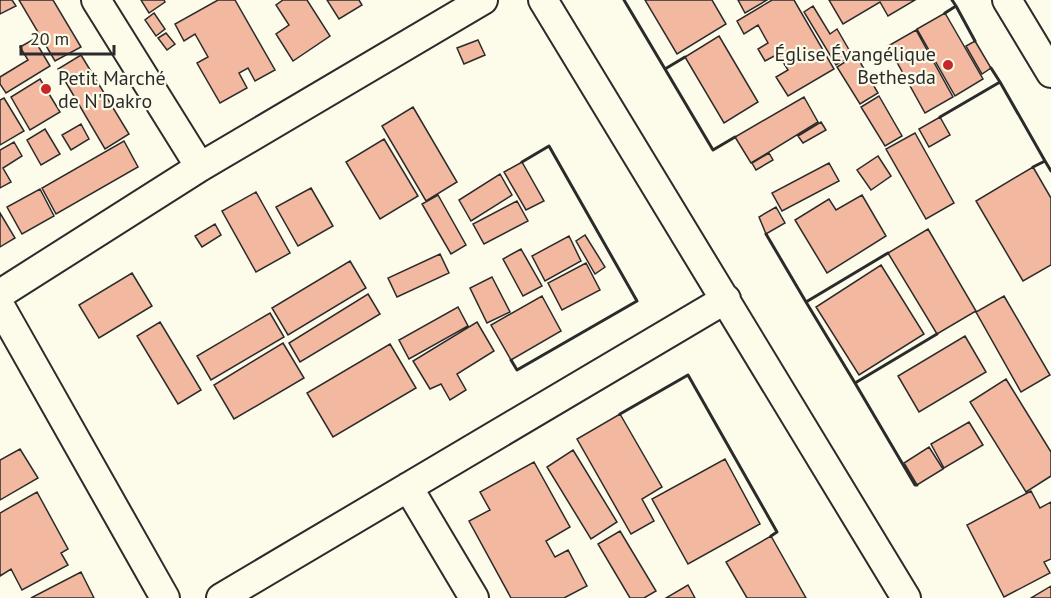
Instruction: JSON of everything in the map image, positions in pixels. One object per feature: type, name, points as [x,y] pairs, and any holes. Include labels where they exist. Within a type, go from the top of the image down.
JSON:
[{"type":"street","points":[[96,0],[200,167]]},
{"type":"street","points":[[0,294],[200,167],[483,0]]},
{"type":"street","points":[[543,0],[906,598]]},
{"type":"street","points":[[1007,0],[1051,73]]},
{"type":"street","points":[[221,598],[726,299]]},
{"type":"street","points":[[0,306],[165,598]]},
{"type":"street","points":[[408,487],[474,598]]},
{"type":"building","points":[[0,0],[12,0],[16,6],[0,14]]},
{"type":"building","points":[[19,0],[53,0],[81,47],[55,61]]},
{"type":"building","points":[[141,0],[164,0],[165,2],[149,13]]},
{"type":"building","points":[[218,0],[235,0],[275,70],[255,81],[248,68],[239,73],[247,88],[220,103],[197,63],[208,57],[195,34],[184,41],[175,24]]},
{"type":"building","points":[[283,0],[307,0],[330,36],[293,61],[276,34],[289,25],[276,5]]},
{"type":"building","points":[[327,0],[359,0],[362,5],[339,19]]},
{"type":"building","points":[[645,0],[712,0],[726,24],[677,54]]},
{"type":"building","points":[[738,0],[767,0],[745,13]]},
{"type":"building","points":[[772,0],[794,0],[834,69],[788,96],[776,77],[788,70],[778,54],[765,61],[758,49],[768,43],[758,25],[744,34],[737,21]]},
{"type":"building","points":[[829,0],[915,0],[888,16],[880,2],[843,24]]},
{"type":"building","points":[[813,6],[830,34],[837,29],[852,55],[836,65],[804,12]]},
{"type":"building","points":[[154,13],[165,29],[156,36],[145,20]]},
{"type":"building","points":[[945,13],[983,79],[955,96],[917,29]]},
{"type":"building","points":[[916,30],[953,97],[925,113],[888,46]]},
{"type":"building","points":[[166,33],[175,44],[167,50],[158,38]]},
{"type":"building","points":[[719,36],[758,102],[724,123],[685,57]]},
{"type":"building","points":[[34,39],[50,66],[6,93],[0,84],[0,77],[28,60],[20,47]]},
{"type":"building","points":[[478,40],[485,55],[464,64],[457,48]]},
{"type":"building","points":[[975,41],[991,68],[982,74],[966,46]]},
{"type":"building","points":[[81,55],[129,134],[105,149],[58,69]]},
{"type":"building","points":[[856,55],[878,93],[860,104],[837,67]]},
{"type":"building","points":[[40,79],[60,112],[30,130],[11,97]]},
{"type":"building","points":[[879,96],[902,136],[885,146],[861,107]]},
{"type":"building","points":[[804,97],[818,122],[751,163],[735,137]]},
{"type":"building","points":[[4,98],[24,131],[0,145],[0,100]]},
{"type":"building","points":[[413,107],[457,182],[426,201],[382,126]]},
{"type":"building","points":[[940,117],[950,135],[929,147],[919,129]]},
{"type":"building","points":[[821,122],[826,130],[803,143],[798,136]]},
{"type":"building","points":[[81,124],[89,139],[71,150],[62,135]]},
{"type":"building","points":[[45,129],[60,154],[41,165],[27,140]]},
{"type":"building","points":[[915,133],[954,203],[926,219],[886,149]]},
{"type":"building","points":[[384,139],[418,196],[380,219],[346,162]]},
{"type":"building","points":[[124,141],[138,167],[56,214],[42,188]]},
{"type":"building","points":[[14,142],[22,156],[3,168],[11,182],[0,188],[0,150]]},
{"type":"building","points":[[769,153],[773,160],[756,170],[752,163]]},
{"type":"building","points":[[878,156],[891,176],[871,190],[857,170]]},
{"type":"building","points":[[522,162],[544,201],[526,210],[504,172]]},
{"type":"building","points":[[829,163],[839,181],[782,211],[772,193]]},
{"type":"building","points":[[1033,167],[1051,198],[1051,265],[1023,281],[976,201]]},
{"type":"building","points":[[500,174],[512,195],[471,221],[459,200]]},
{"type":"building","points":[[311,188],[333,226],[298,246],[276,207]]},
{"type":"building","points":[[40,189],[54,216],[22,234],[7,207]]},
{"type":"building","points":[[256,192],[290,253],[256,272],[222,211]]},
{"type":"building","points":[[438,195],[466,245],[451,254],[422,204]]},
{"type":"building","points":[[862,195],[886,236],[827,273],[795,220],[829,199],[836,210]]},
{"type":"building","points":[[517,201],[528,221],[484,244],[473,224]]},
{"type":"building","points":[[776,207],[785,223],[766,234],[759,217]]},
{"type":"building","points":[[0,213],[15,238],[0,247]]},
{"type":"building","points":[[215,224],[221,235],[202,247],[195,236]]},
{"type":"building","points":[[928,229],[976,311],[937,334],[888,253]]},
{"type":"building","points":[[585,235],[605,267],[595,274],[576,241]]},
{"type":"building","points":[[569,236],[581,261],[545,281],[532,256]]},
{"type":"building","points":[[521,249],[542,286],[523,296],[503,259]]},
{"type":"building","points":[[440,254],[449,273],[397,297],[388,278]]},
{"type":"building","points":[[350,261],[366,288],[288,335],[272,308]]},
{"type":"building","points":[[586,263],[600,290],[562,310],[548,283]]},
{"type":"building","points":[[881,265],[924,334],[859,375],[816,307]]},
{"type":"building","points":[[132,273],[152,306],[99,338],[79,305]]},
{"type":"building","points":[[492,277],[510,312],[487,323],[470,288]]},
{"type":"building","points":[[368,294],[380,314],[300,362],[289,343]]},
{"type":"building","points":[[542,296],[561,331],[511,360],[491,325]]},
{"type":"building","points":[[1004,296],[1050,375],[1021,392],[976,312]]},
{"type":"building","points":[[458,307],[468,326],[409,359],[399,340]]},
{"type":"building","points":[[270,313],[284,337],[211,380],[197,356]]},
{"type":"building","points":[[160,322],[201,390],[178,404],[137,336]]},
{"type":"building","points":[[477,322],[494,351],[457,374],[466,390],[450,400],[441,384],[430,389],[413,361]]},
{"type":"building","points":[[965,336],[986,372],[919,412],[898,376]]},
{"type":"building","points":[[283,343],[304,378],[234,419],[214,385]]},
{"type":"building","points":[[390,344],[416,388],[333,437],[307,393]]},
{"type":"building","points":[[1006,379],[1051,452],[1051,476],[1026,492],[970,402]]},
{"type":"building","points":[[620,414],[662,487],[642,499],[654,521],[631,534],[577,439]]},
{"type":"building","points":[[969,422],[983,445],[944,468],[931,444]]},
{"type":"building","points":[[929,447],[943,469],[917,485],[904,463]]},
{"type":"building","points":[[20,449],[38,478],[0,500],[0,460]]},
{"type":"building","points":[[573,450],[617,522],[591,539],[547,467]]},
{"type":"building","points":[[725,459],[760,524],[688,564],[652,499]]},
{"type":"building","points":[[534,462],[570,527],[546,541],[555,557],[568,550],[587,586],[564,598],[511,598],[469,521],[490,510],[480,492]]},
{"type":"building","points":[[1031,491],[1040,508],[1051,502],[1051,559],[1044,562],[1050,573],[1004,597],[967,525]]},
{"type":"building","points":[[37,492],[68,549],[61,553],[68,565],[22,590],[11,569],[0,576],[0,513]]},
{"type":"building","points":[[620,531],[656,591],[644,598],[630,598],[598,544]]},
{"type":"building","points":[[771,536],[806,598],[747,598],[726,562]]},
{"type":"building","points":[[81,572],[94,598],[31,598]]},
{"type":"building","points":[[688,585],[695,598],[666,598]]},
{"type":"building","points":[[1051,586],[1051,598],[1031,598]]},
{"type":"wall","points":[[624,0],[665,69],[685,57]]},
{"type":"wall","points":[[945,13],[956,6],[952,0]]},
{"type":"wall","points":[[956,6],[975,41]]},
{"type":"wall","points":[[940,117],[1000,82],[991,68]]},
{"type":"wall","points":[[665,69],[713,150],[735,137]]},
{"type":"wall","points":[[1000,82],[1045,161],[1033,167]]},
{"type":"wall","points":[[511,360],[517,370],[637,301],[549,146],[522,162]]},
{"type":"wall","points":[[1045,161],[1051,171]]},
{"type":"wall","points":[[766,234],[806,302],[888,253]]},
{"type":"wall","points":[[806,302],[855,383],[937,334]]},
{"type":"wall","points":[[620,414],[688,375],[777,532],[771,536]]},
{"type":"wall","points":[[855,383],[917,485]]},
{"type":"place","name":"Église Évangélique Bethesda","points":[[948,65]]},
{"type":"place","name":"Petit Marché de N'Dakro","points":[[46,89]]}]
